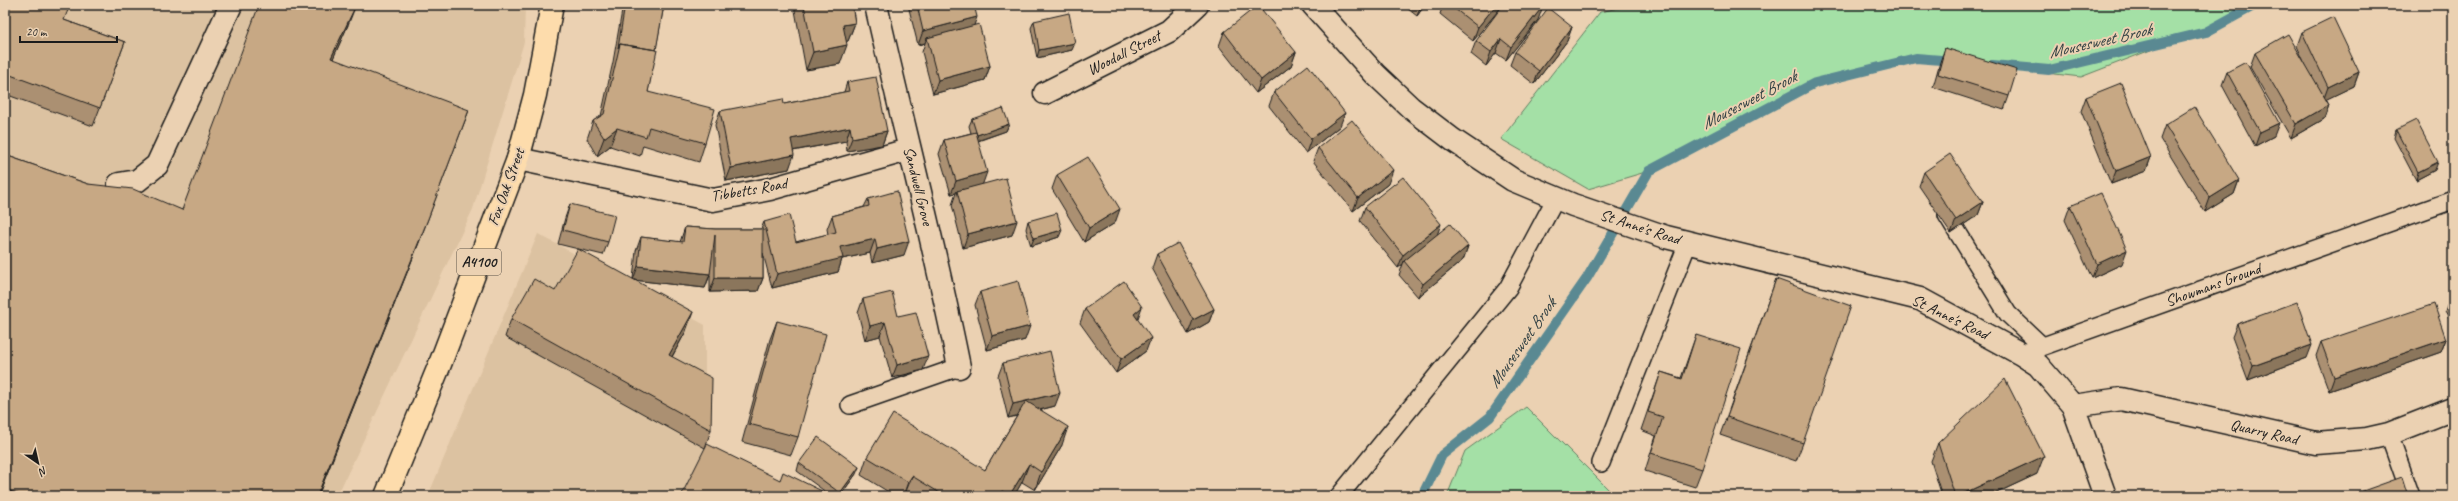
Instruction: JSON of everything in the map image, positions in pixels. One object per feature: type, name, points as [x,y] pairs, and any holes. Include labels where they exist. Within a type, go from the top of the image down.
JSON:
[{"type":"main road","name":"Fox Oak Street","points":[[386,496],[440,364],[518,160],[535,95],[552,5]]},
{"type":"street","points":[[119,184],[137,181],[157,165],[230,5]]},
{"type":"street","name":"Sandwell Grove","points":[[876,5],[908,150],[942,285],[959,367]]},
{"type":"street","name":"Woodall Street","points":[[1045,93],[1169,31],[1197,5]]},
{"type":"street","name":"St Anne's Road","points":[[1313,5],[1375,74],[1411,108],[1452,140],[1513,180],[1565,202],[1666,237],[1920,299],[2021,354],[2038,365],[2073,406]]},
{"type":"street","name":"Tibbetts Road","points":[[518,160],[713,200],[770,189],[908,150]]},
{"type":"street","name":"Quarry Road","points":[[2073,406],[2121,399],[2316,443],[2367,439],[2389,434],[2453,409]]},
{"type":"street","points":[[2073,406],[2105,496]]},
{"type":"lane","name":"Showmans Ground","points":[[2021,354],[2453,200]]},
{"type":"lane","points":[[1338,496],[1508,288],[1565,202]]},
{"type":"lane","points":[[1947,215],[2008,314],[2042,346]]},
{"type":"lane","points":[[1600,463],[1688,243]]},
{"type":"lane","points":[[850,405],[959,367]]},
{"type":"lane","points":[[2389,434],[2412,496]]},
{"type":"shaded area","points":[[5,5],[525,5],[524,42],[473,209],[337,496],[5,496]]},
{"type":"shaded area","points":[[538,234],[705,325],[705,448],[788,496],[428,496]]},
{"type":"green space","points":[[1632,5],[2267,5],[2081,77],[1916,58],[1815,83],[1649,171],[1588,189],[1501,139],[1600,12]]},
{"type":"green space","points":[[1526,407],[1615,496],[1447,496],[1465,451]]},
{"type":"building","points":[[5,5],[70,5],[64,20],[125,42],[100,108],[5,73]]},
{"type":"building","points":[[259,5],[356,5],[331,58],[469,110],[428,219],[317,496],[23,496],[5,489],[5,155],[88,184],[133,189],[182,210]]},
{"type":"building","points":[[625,5],[664,5],[656,50],[620,44],[618,48]]},
{"type":"building","points":[[804,5],[852,5],[855,23],[843,25],[847,45],[813,52]]},
{"type":"building","points":[[917,5],[974,5],[977,17],[923,31]]},
{"type":"building","points":[[1258,5],[1296,52],[1261,80],[1224,32]]},
{"type":"building","points":[[1450,5],[1496,5],[1478,27]]},
{"type":"building","points":[[1503,5],[1543,6],[1511,47],[1501,39],[1491,52],[1476,41]]},
{"type":"building","points":[[1548,8],[1572,27],[1539,71],[1515,52]]},
{"type":"building","points":[[1069,13],[1075,43],[1039,50],[1034,21]]},
{"type":"building","points":[[2333,17],[2359,72],[2328,87],[2302,32]]},
{"type":"building","points":[[979,24],[990,66],[938,80],[927,38]]},
{"type":"building","points":[[2288,34],[2329,105],[2296,124],[2255,53]]},
{"type":"building","points":[[620,44],[657,50],[648,92],[715,109],[705,143],[649,127],[646,137],[617,128],[604,138],[593,121],[604,114]]},
{"type":"building","points":[[1945,48],[2017,70],[2009,96],[1938,74]]},
{"type":"building","points":[[2246,62],[2279,123],[2260,132],[2227,72]]},
{"type":"building","points":[[1308,65],[1345,113],[1311,139],[1274,92]]},
{"type":"building","points":[[876,77],[887,131],[852,138],[850,127],[791,139],[794,155],[731,168],[720,111],[783,99],[784,104],[849,91],[847,82]]},
{"type":"building","points":[[2121,83],[2151,157],[2116,171],[2086,97]]},
{"type":"building","points":[[2194,107],[2239,180],[2210,198],[2165,125]]},
{"type":"building","points":[[1003,108],[1009,124],[977,135],[972,119]]},
{"type":"building","points":[[1352,120],[1393,170],[1358,198],[1318,148]]},
{"type":"building","points":[[2416,120],[2438,162],[2418,172],[2396,130]]},
{"type":"building","points":[[976,132],[987,172],[956,181],[944,140]]},
{"type":"building","points":[[1950,154],[1983,202],[1956,220],[1924,172]]},
{"type":"building","points":[[1088,157],[1120,209],[1089,228],[1057,175]]},
{"type":"building","points":[[1403,177],[1441,224],[1403,255],[1365,207]]},
{"type":"building","points":[[1006,178],[1017,221],[968,234],[957,191]]},
{"type":"building","points":[[897,191],[909,241],[877,249],[875,239],[840,247],[843,258],[777,274],[764,222],[789,215],[796,242],[836,232],[832,216],[869,206],[868,199]]},
{"type":"building","points":[[2101,193],[2127,250],[2097,264],[2070,206]]},
{"type":"building","points":[[570,204],[615,215],[608,242],[563,230]]},
{"type":"building","points":[[1057,213],[1062,230],[1034,238],[1028,221]]},
{"type":"building","points":[[1450,224],[1468,246],[1423,284],[1404,261]]},
{"type":"building","points":[[685,227],[715,229],[763,229],[763,278],[715,278],[715,235],[710,274],[638,266],[641,237],[683,242]]},
{"type":"building","points":[[1178,243],[1214,309],[1193,320],[1157,254]]},
{"type":"building","points":[[578,249],[693,312],[669,355],[712,378],[711,430],[511,319],[534,279],[555,291]]},
{"type":"building","points":[[1776,279],[1851,306],[1803,443],[1727,417]]},
{"type":"building","points":[[1018,281],[1030,326],[992,336],[980,292]]},
{"type":"building","points":[[1124,281],[1142,307],[1134,314],[1151,338],[1121,359],[1085,309]]},
{"type":"building","points":[[892,292],[898,316],[916,312],[928,356],[897,365],[885,322],[870,326],[863,299]]},
{"type":"building","points":[[2453,295],[2453,302],[2450,297]]},
{"type":"building","points":[[2297,302],[2312,345],[2253,366],[2237,324]]},
{"type":"building","points":[[2434,304],[2446,339],[2334,377],[2321,342]]},
{"type":"building","points":[[777,321],[826,334],[798,437],[749,424]]},
{"type":"building","points":[[1696,335],[1741,349],[1702,469],[1651,453],[1663,417],[1648,412],[1661,372],[1682,379]]},
{"type":"building","points":[[1050,351],[1060,393],[1013,404],[1003,363]]},
{"type":"building","points":[[2005,379],[2044,456],[1958,496],[1955,496],[1938,443]]},
{"type":"building","points":[[1026,401],[1068,427],[1041,472],[1029,464],[1009,496],[1002,491],[999,496],[945,496],[912,476],[908,482],[867,457],[893,414],[985,470]]},
{"type":"building","points":[[818,437],[859,467],[840,493],[799,463]]},
{"type":"building","points":[[707,444],[780,480],[783,472],[832,496],[681,496]]},
{"type":"building","points":[[2402,477],[2408,496],[2349,496]]},
{"type":"waterway","name":"Mousesweet Brook","points":[[1992,65],[2049,70],[2206,32],[2255,5]]},
{"type":"waterway","name":"Mousesweet Brook","points":[[1422,496],[1442,455],[1490,417],[1587,278],[1649,171],[1815,83],[1916,58],[1954,61]]}]
